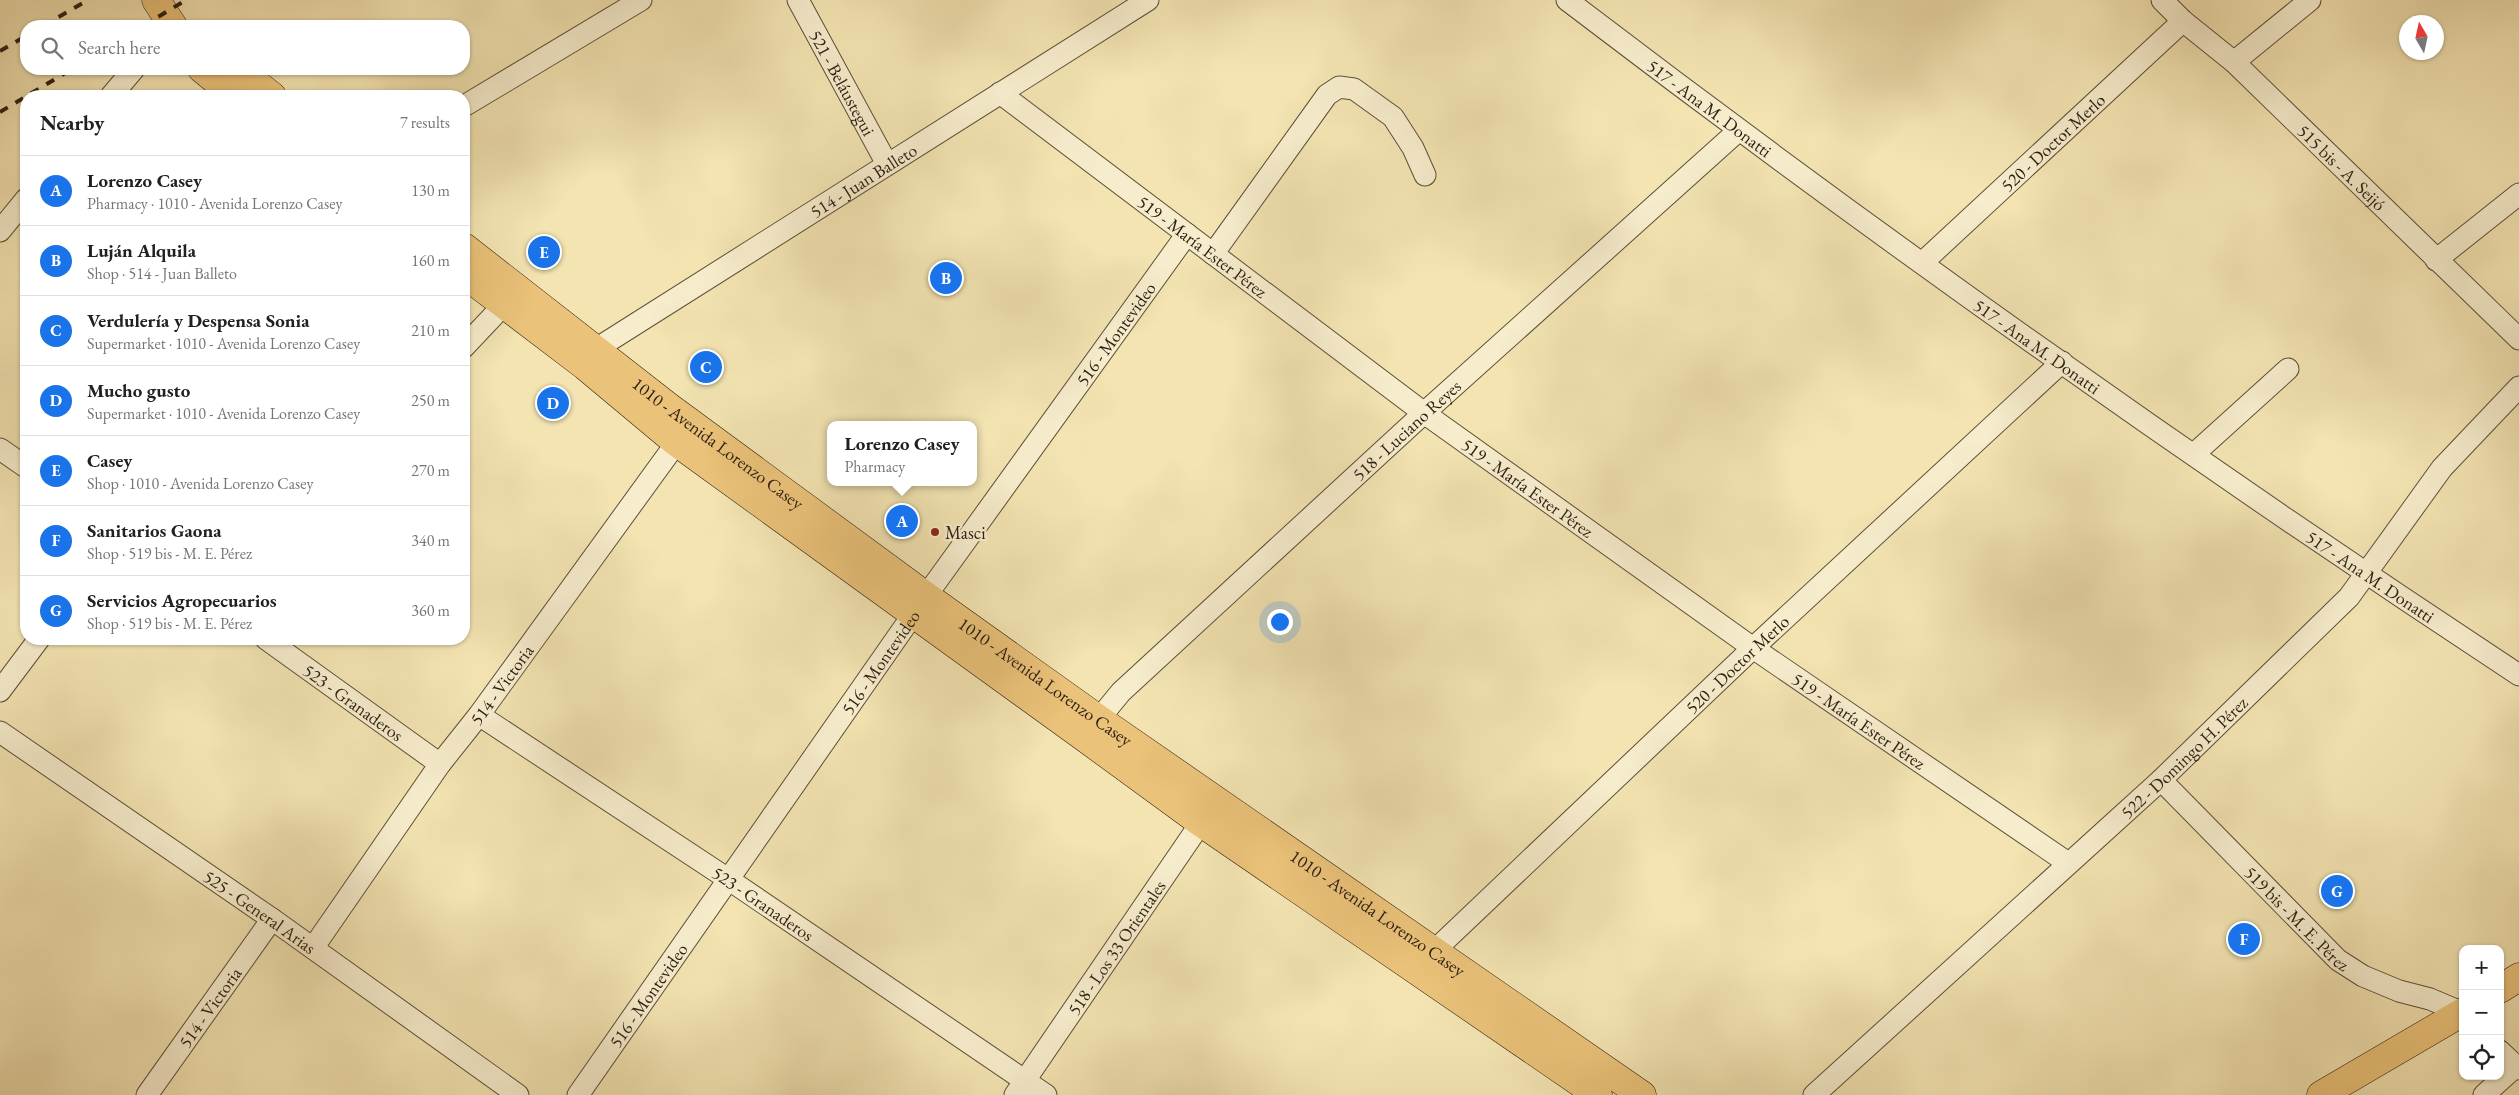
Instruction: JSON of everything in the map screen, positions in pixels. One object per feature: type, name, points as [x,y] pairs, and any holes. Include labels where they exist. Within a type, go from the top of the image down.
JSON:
[{"type":"main road","points":[[156,0],[168,20]]},
{"type":"main road","points":[[209,75],[228,90]]},
{"type":"main road","points":[[246,75],[264,90]]},
{"type":"main road","name":"1010 - Avenida Lorenzo Casey","points":[[470,253],[511,297],[684,432],[920,605],[1208,811],[1418,972],[1598,1095]]},
{"type":"main road","name":"1010 - Avenida Lorenzo Casey","points":[[470,277],[511,297]]},
{"type":"main road","name":"1010 - Avenida Lorenzo Casey","points":[[1208,811],[1435,950],[1642,1095]]},
{"type":"main road","points":[[2504,986],[2519,977]]},
{"type":"main road","points":[[2321,1095],[2459,1015]]},
{"type":"street","points":[[470,102],[641,0]]},
{"type":"street","name":"521 - Beláustegui","points":[[798,0],[887,164]]},
{"type":"street","name":"514 - Juan Balleto","points":[[591,358],[887,164],[1148,0]]},
{"type":"street","name":"517 - Ana M. Donatti","points":[[1567,0],[1738,131],[1922,263],[2365,574],[2519,675]]},
{"type":"street","name":"515 bis - A. Seijó","points":[[2162,0],[2183,21],[2234,62],[2519,340]]},
{"type":"street","points":[[2234,62],[2310,0]]},
{"type":"street","name":"520 - Doctor Merlo","points":[[1922,263],[2183,21]]},
{"type":"street","points":[[116,90],[129,75]]},
{"type":"street","points":[[1212,254],[1327,95],[1339,87],[1354,89],[1393,117],[1414,148],[1425,176]]},
{"type":"street","name":"519 - María Ester Pérez","points":[[1000,93],[1424,412],[1753,648],[2068,863]]},
{"type":"street","name":"518 - Luciano Reyes","points":[[1091,728],[1121,692],[1424,412],[1738,131]]},
{"type":"street","points":[[2436,260],[2519,194]]},
{"type":"street","points":[[0,231],[20,206]]},
{"type":"street","name":"516 - Montevideo","points":[[578,1095],[920,605],[1187,234]]},
{"type":"street","points":[[470,341],[511,297]]},
{"type":"street","name":"520 - Doctor Merlo","points":[[1418,972],[1435,950],[1753,648],[2062,362]]},
{"type":"street","points":[[2194,454],[2288,369]]},
{"type":"street","name":"522 - Domingo H. Pérez","points":[[1814,1095],[2161,780],[2349,597],[2442,468],[2519,387]]},
{"type":"street","name":"514 - Victoria","points":[[313,948],[440,764],[479,715],[684,432]]},
{"type":"street","points":[[0,449],[20,463]]},
{"type":"street","points":[[0,691],[34,645]]},
{"type":"street","name":"523 - Granaderos","points":[[274,645],[440,764]]},
{"type":"street","name":"523 - Granaderos","points":[[479,715],[728,879],[1021,1088],[1046,1095]]},
{"type":"street","name":"525 - General Arias","points":[[0,732],[272,919],[518,1095]]},
{"type":"street","name":"519 bis - M. E. Pérez","points":[[2161,780],[2338,960],[2363,976],[2399,991],[2430,999],[2459,1011]]},
{"type":"street","name":"518 - Los 33 Orientales","points":[[1021,1088],[1208,811]]},
{"type":"street","name":"514 - Victoria","points":[[147,1095],[272,919]]},
{"type":"street","points":[[2484,1095],[2517,1068],[2504,1055]]},
{"type":"railway","points":[[53,20],[88,0]]},
{"type":"railway","points":[[153,20],[186,0]]},
{"type":"railway","points":[[0,51],[20,39]]},
{"type":"railway","points":[[37,90],[62,75]]},
{"type":"railway","points":[[0,112],[20,100]]},
{"type":"place","name":"Casey","points":[[544,252]]},
{"type":"place","name":"Luján Alquila","points":[[946,278]]},
{"type":"place","name":"Verdulería y Despensa Sonia","points":[[706,367]]},
{"type":"place","name":"Mucho gusto","points":[[553,403]]},
{"type":"place","name":"Lorenzo Casey","points":[[902,521]]},
{"type":"place","name":"Masci","points":[[935,532]]},
{"type":"place","name":"Servicios Agropecuarios","points":[[2337,891]]},
{"type":"place","name":"Sanitarios Gaona","points":[[2244,939]]}]
